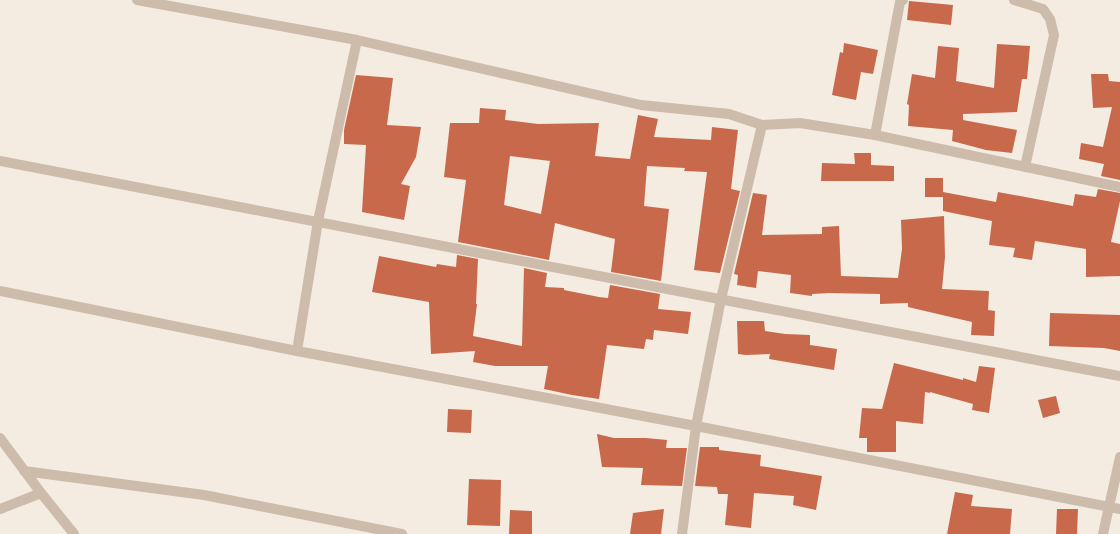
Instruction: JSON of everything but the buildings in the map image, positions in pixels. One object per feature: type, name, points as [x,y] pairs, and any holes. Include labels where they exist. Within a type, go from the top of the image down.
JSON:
[{"type":"street","points":[[137,0],[357,40],[641,105],[729,114],[762,125],[800,123],[875,135],[1120,187]]},
{"type":"street","points":[[875,135],[900,2],[903,0]]},
{"type":"street","points":[[1014,0],[1043,9],[1050,19],[1054,35],[1025,167]]},
{"type":"street","points":[[297,351],[318,222],[357,40]]},
{"type":"street","points":[[682,534],[696,426],[721,299],[762,125]]},
{"type":"street","points":[[0,161],[1120,376]]},
{"type":"street","points":[[0,291],[297,351],[696,426],[1120,509]]},
{"type":"street","points":[[0,438],[40,493],[74,534]]},
{"type":"street","points":[[1103,534],[1120,457]]},
{"type":"street","points":[[24,471],[204,495],[402,534]]},
{"type":"street","points":[[0,508],[40,493]]}]
